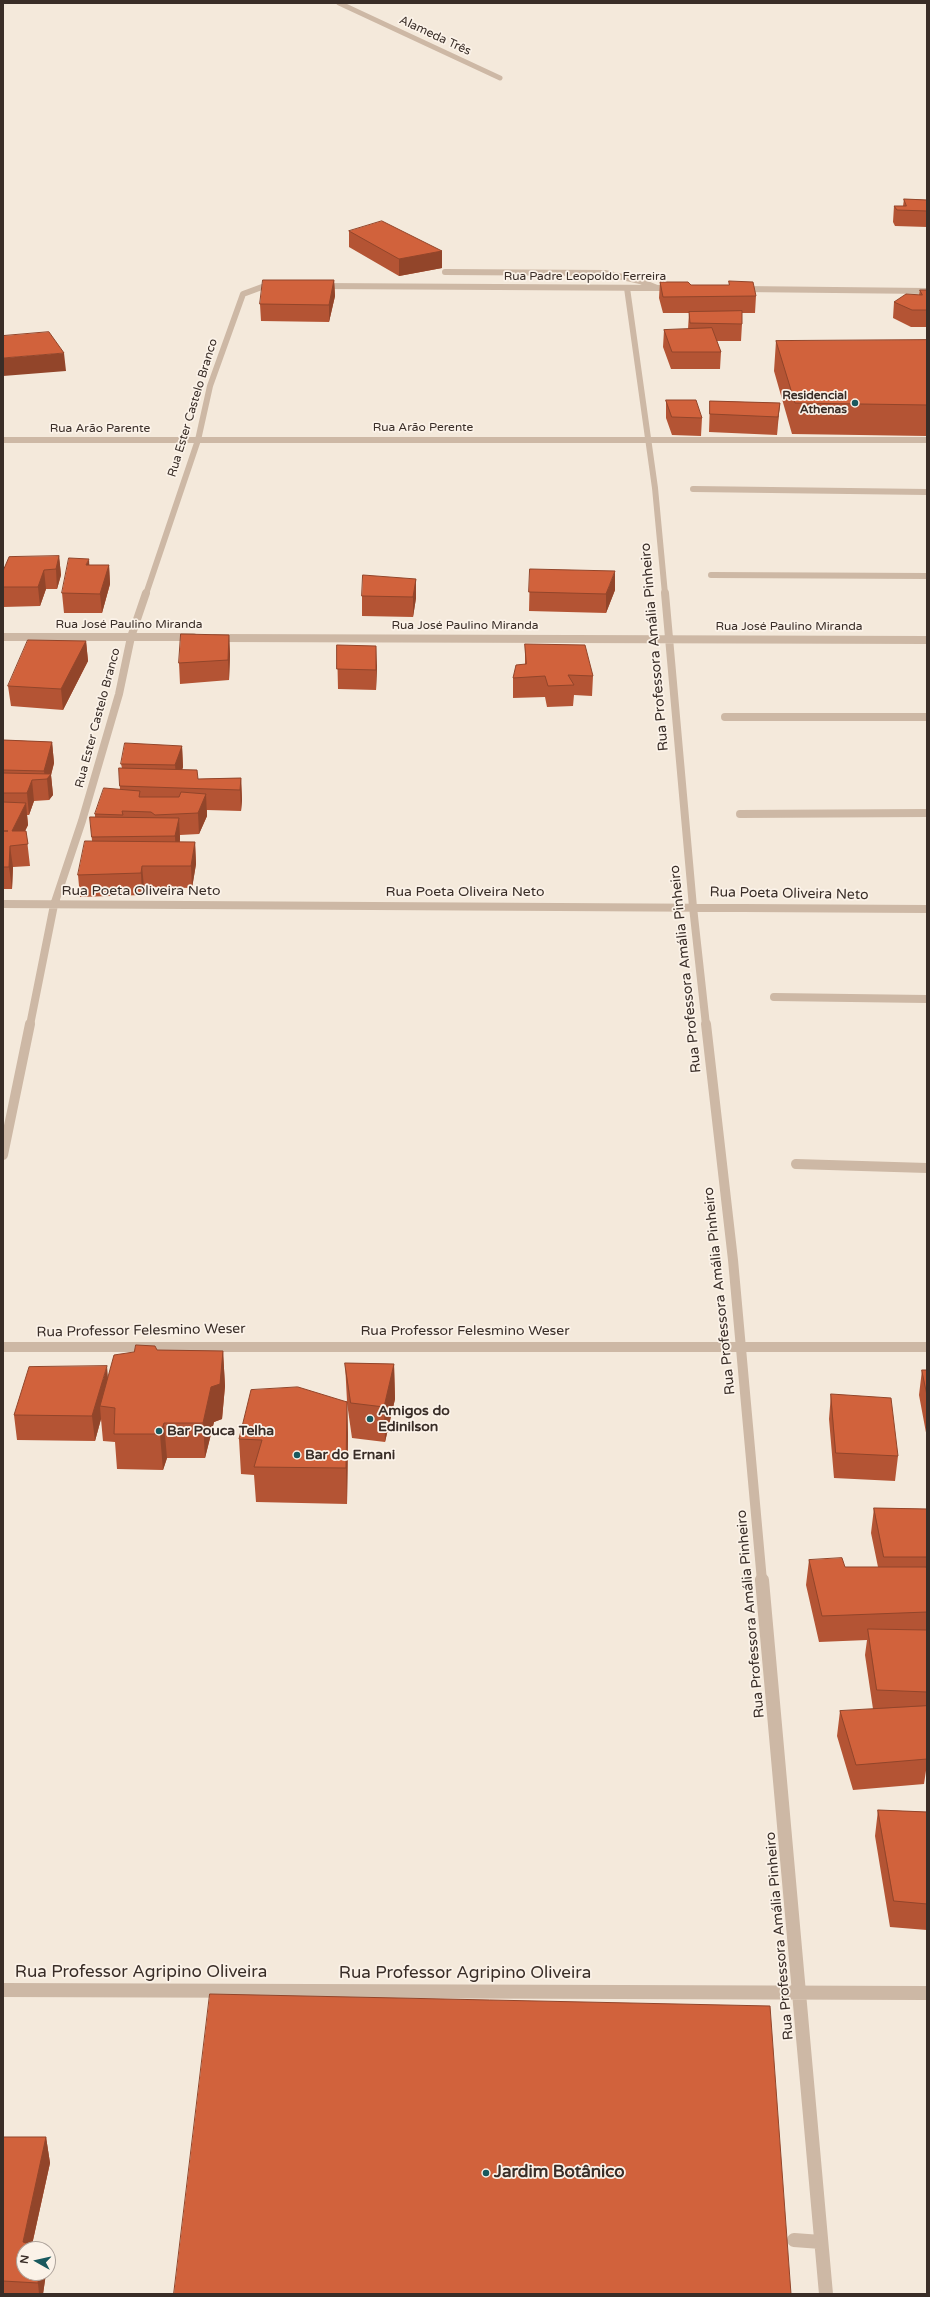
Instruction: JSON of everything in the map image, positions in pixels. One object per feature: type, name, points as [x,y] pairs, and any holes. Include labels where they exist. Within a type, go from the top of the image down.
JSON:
[{"type":"street","name":"Alameda Três","points":[[339,3],[500,78]]},
{"type":"street","points":[[445,272],[573,273],[626,276],[643,281],[657,288]]},
{"type":"street","name":"Rua Ester Castelo Branco","points":[[3,1155],[54,905],[82,822],[118,694],[131,637],[198,440],[210,386],[243,294],[262,287],[284,286]]},
{"type":"street","name":"Rua Padre Leopoldo Ferreira","points":[[314,286],[680,288]]},
{"type":"street","name":"Rua Professora Amália Pinheiro","points":[[627,288],[648,439],[664,572],[668,639],[693,907],[741,1344],[801,1994],[826,2294]]},
{"type":"street","points":[[736,289],[927,291]]},
{"type":"street","points":[[648,439],[927,440]]},
{"type":"street","name":"Rua Arão Perente","points":[[198,440],[648,439]]},
{"type":"street","name":"Rua Arão Parente","points":[[3,440],[198,440]]},
{"type":"street","points":[[693,489],[927,492]]},
{"type":"street","points":[[711,575],[927,576]]},
{"type":"street","name":"Rua José Paulino Miranda","points":[[3,637],[927,640]]},
{"type":"street","points":[[725,717],[927,717]]},
{"type":"street","points":[[740,814],[927,813]]},
{"type":"street","name":"Rua Poeta Oliveira Neto","points":[[3,904],[693,907],[927,910]]},
{"type":"street","points":[[774,998],[927,999]]},
{"type":"street","points":[[796,1164],[927,1168]]},
{"type":"street","name":"Rua Professor Felesmino Weser","points":[[3,1348],[230,1344],[548,1346],[741,1344],[927,1346]]},
{"type":"street","name":"Rua Professor Agripino Oliveira","points":[[3,1990],[927,1994]]},
{"type":"street","points":[[794,2240],[821,2242]]},
{"type":"building","points":[[904,199],[927,200],[927,211],[897,210],[894,206],[906,206]]},
{"type":"building","points":[[382,221],[442,251],[399,259],[349,231]]},
{"type":"building","points":[[263,280],[334,280],[329,305],[260,304]]},
{"type":"building","points":[[729,281],[753,282],[756,296],[663,297],[660,282],[688,282],[691,285],[729,285]]},
{"type":"building","points":[[920,290],[927,290],[927,310],[912,310],[894,302],[906,294],[922,295]]},
{"type":"building","points":[[742,311],[742,324],[690,323],[689,312]]},
{"type":"building","points":[[712,328],[721,352],[672,352],[664,330]]},
{"type":"building","points":[[49,332],[64,353],[3,358],[3,336]]},
{"type":"building","points":[[927,340],[927,405],[795,403],[776,341]]},
{"type":"building","points":[[666,400],[696,400],[702,418],[672,417]]},
{"type":"building","points":[[710,401],[780,403],[778,417],[710,414]]},
{"type":"building","points":[[59,556],[56,569],[44,570],[38,587],[3,587],[3,571],[9,557]]},
{"type":"building","points":[[69,558],[89,559],[86,565],[109,565],[100,594],[62,593]]},
{"type":"building","points":[[530,569],[615,571],[606,594],[529,592]]},
{"type":"building","points":[[363,575],[416,579],[413,597],[362,596]]},
{"type":"building","points":[[181,634],[229,635],[228,660],[179,663]]},
{"type":"building","points":[[28,640],[86,641],[61,689],[8,686]]},
{"type":"building","points":[[525,644],[585,645],[593,676],[568,675],[574,685],[548,686],[545,676],[513,678],[516,665],[526,664]]},
{"type":"building","points":[[337,645],[376,646],[376,670],[337,669]]},
{"type":"building","points":[[3,740],[52,742],[44,771],[3,770]]},
{"type":"building","points":[[125,743],[182,746],[175,765],[121,764]]},
{"type":"building","points":[[119,768],[197,770],[198,779],[241,778],[240,790],[120,786]]},
{"type":"building","points":[[3,773],[51,774],[47,779],[32,780],[27,793],[3,793]]},
{"type":"building","points":[[104,788],[140,791],[139,797],[179,797],[181,792],[206,794],[198,813],[155,815],[151,812],[122,811],[123,815],[95,814]]},
{"type":"building","points":[[3,802],[26,803],[12,831],[26,831],[28,844],[10,846],[9,867],[3,867]]},
{"type":"building","points":[[90,817],[179,818],[175,836],[92,837]]},
{"type":"building","points":[[85,841],[195,842],[191,866],[142,866],[141,873],[78,875]]},
{"type":"building","points":[[136,1345],[155,1346],[157,1350],[223,1351],[220,1384],[211,1387],[203,1423],[164,1423],[160,1434],[114,1434],[115,1408],[100,1406],[114,1355],[134,1352]]},
{"type":"building","points":[[345,1363],[394,1364],[384,1407],[351,1403]]},
{"type":"building","points":[[107,1366],[92,1416],[14,1415],[29,1367]]},
{"type":"building","points":[[922,1370],[927,1370],[927,1395]]},
{"type":"building","points":[[298,1387],[347,1402],[346,1468],[254,1467],[262,1440],[239,1439],[251,1390]]},
{"type":"building","points":[[831,1394],[891,1398],[898,1456],[836,1453]]},
{"type":"building","points":[[874,1508],[927,1509],[927,1557],[884,1557]]},
{"type":"building","points":[[842,1558],[845,1567],[926,1567],[927,1612],[822,1616],[809,1560]]},
{"type":"building","points":[[868,1629],[927,1630],[927,1692],[877,1690]]},
{"type":"building","points":[[927,1706],[927,1759],[856,1765],[840,1711]]},
{"type":"building","points":[[878,1810],[927,1812],[927,1904],[894,1901]]},
{"type":"building","name":"Jardim Botânico","points":[[210,1994],[770,2006],[791,2294],[174,2294]]},
{"type":"building","points":[[3,2137],[46,2137],[23,2241],[16,2241],[16,2281],[38,2281],[38,2283],[3,2281]]},
{"type":"place","name":"Residencial Athenas","points":[[855,403]]},
{"type":"place","name":"Amigos do Edinilson","points":[[370,1419]]},
{"type":"place","name":"Bar Pouca Telha","points":[[159,1431]]},
{"type":"place","name":"Bar do Ernani","points":[[297,1455]]},
{"type":"place","name":"Jardim Botânico","points":[[486,2173]]}]
